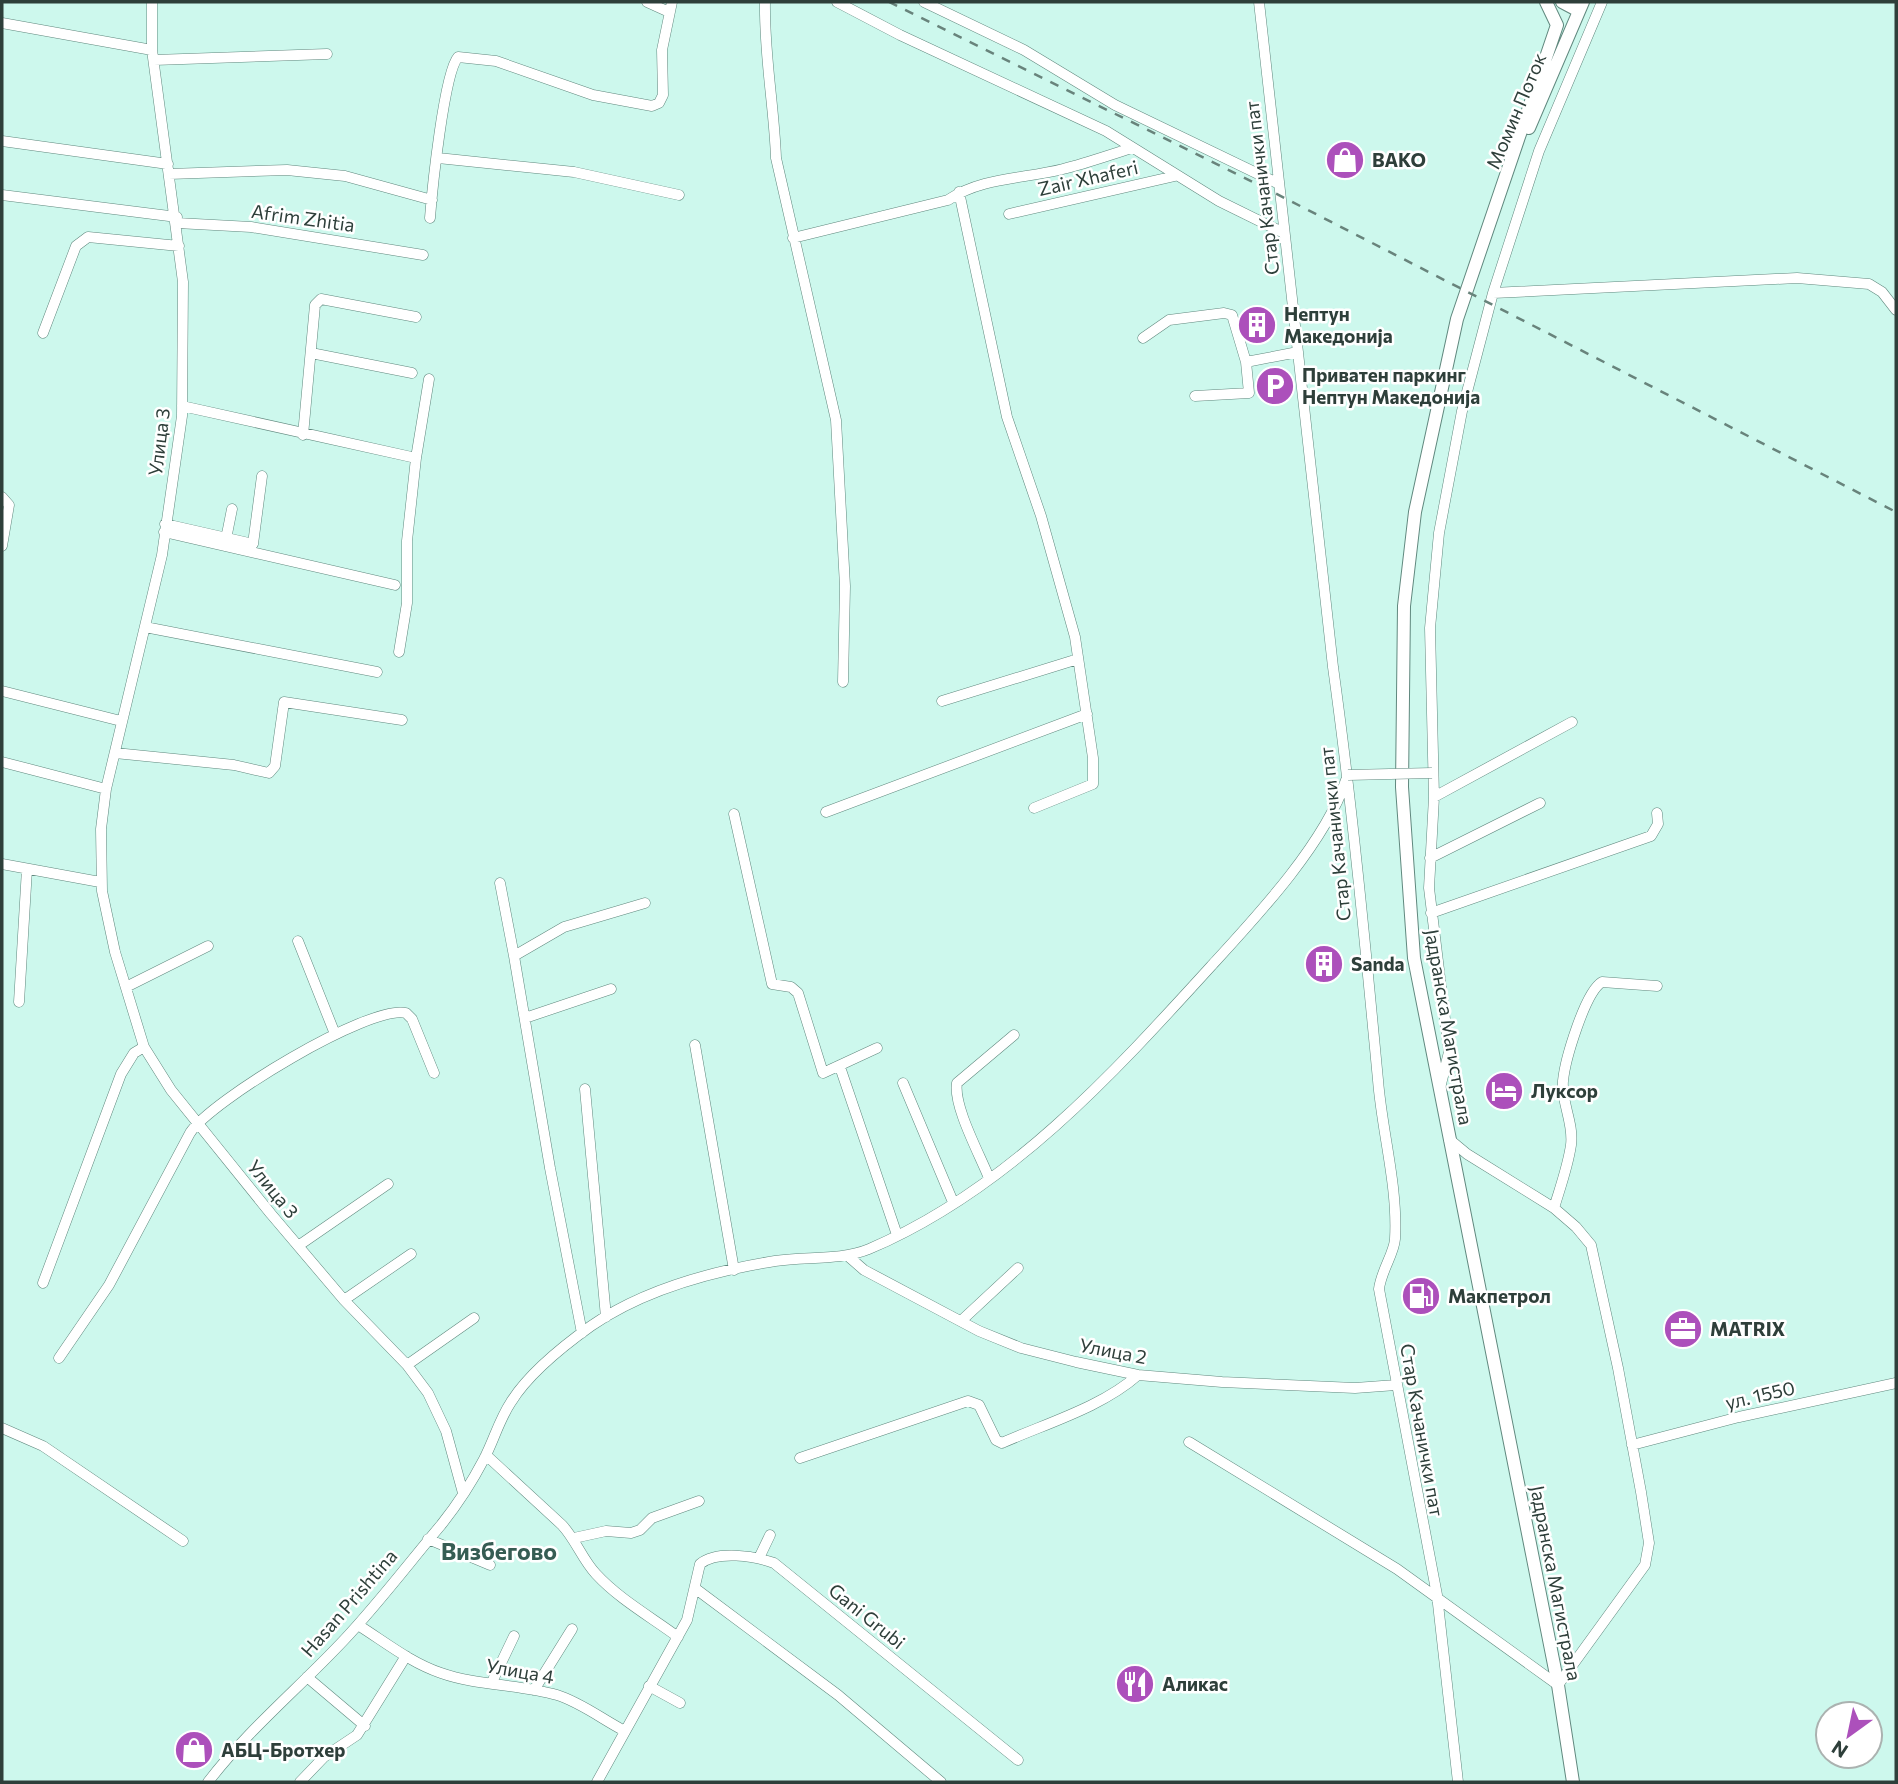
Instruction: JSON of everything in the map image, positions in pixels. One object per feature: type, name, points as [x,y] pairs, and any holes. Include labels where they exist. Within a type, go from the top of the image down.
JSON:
[{"type":"street","name":"Улица 3","points":[[152,2],[153,55],[177,220],[183,282],[182,406],[165,528],[145,627],[106,789],[100,882],[144,1047],[197,1122],[298,1246],[344,1300],[407,1365],[440,1416],[463,1493]]},
{"type":"street","points":[[430,218],[443,112],[458,57],[496,61],[593,95],[652,106],[659,103],[663,96],[662,50],[670,7],[647,2]]},
{"type":"street","points":[[765,2],[764,49],[774,114],[776,158],[836,419],[845,586],[842,682]]},
{"type":"street","points":[[837,2],[900,35],[1106,131],[1175,176],[1284,233]]},
{"type":"street","points":[[924,2],[1024,50],[1115,105],[1277,183]]},
{"type":"street","name":"Стар Качанички пат","points":[[1259,2],[1277,183],[1348,775],[1378,1087],[1395,1218],[1395,1243],[1384,1264],[1379,1289],[1437,1595],[1458,1782]]},
{"type":"street","points":[[1484,235],[1557,25],[1546,2]]},
{"type":"street","points":[[1562,2],[1581,6]]},
{"type":"street","points":[[1439,1090],[1449,1052],[1431,913],[1430,858],[1434,797],[1430,628],[1439,533],[1462,411],[1493,293],[1539,151],[1602,2]]},
{"type":"street","name":"Момин Поток","points":[[1484,235],[1581,6]]},
{"type":"street","points":[[2,23],[153,55],[327,54]]},
{"type":"street","points":[[2,141],[168,169],[288,170],[345,176],[432,200]]},
{"type":"street","points":[[793,238],[948,200],[959,192],[981,184],[1062,169],[1132,148]]},
{"type":"street","points":[[438,158],[574,172],[679,195]]},
{"type":"street","name":"Zair Xhaferi","points":[[1009,214],[1175,176]]},
{"type":"street","points":[[959,192],[1007,417],[1041,516],[1075,637],[1093,758],[1093,784],[1034,808]]},
{"type":"street","name":"Afrim Zhitia","points":[[2,195],[177,220],[263,228],[424,255]]},
{"type":"street","name":"Јадранска Магистрала","points":[[1484,235],[1457,319],[1415,512],[1404,606],[1402,787],[1414,958],[1558,1685],[1573,1782]]},
{"type":"street","points":[[43,333],[76,246],[82,240],[88,237],[179,246]]},
{"type":"street","points":[[1493,293],[1797,278],[1869,284],[1882,292],[1896,310]]},
{"type":"street","points":[[303,435],[315,305],[321,299],[416,317]]},
{"type":"street","points":[[1143,338],[1169,320],[1224,313],[1232,315],[1247,362],[1249,393],[1195,396]]},
{"type":"street","points":[[1247,362],[1298,352]]},
{"type":"street","points":[[311,353],[412,373]]},
{"type":"street","points":[[399,652],[407,603],[407,541],[416,458],[429,379]]},
{"type":"street","points":[[182,406],[416,458]]},
{"type":"street","points":[[165,528],[253,544],[262,476]]},
{"type":"street","points":[[2,497],[9,505],[2,546]]},
{"type":"street","points":[[226,539],[232,509]]},
{"type":"street","points":[[165,528],[395,585]]},
{"type":"street","points":[[145,627],[377,672]]},
{"type":"street","points":[[942,701],[1078,659]]},
{"type":"street","points":[[2,691],[121,721]]},
{"type":"street","points":[[115,753],[234,765],[269,773],[275,766],[284,702],[402,720]]},
{"type":"street","points":[[826,813],[1087,714]]},
{"type":"street","points":[[1434,797],[1572,722]]},
{"type":"street","points":[[2,762],[106,789]]},
{"type":"street","points":[[1348,775],[1432,773]]},
{"type":"street","name":"Hasan Prishtina","points":[[208,1782],[232,1751],[358,1625],[463,1493],[486,1455],[495,1431],[514,1397],[582,1333],[606,1317],[648,1296],[734,1270],[774,1261],[848,1256],[898,1235],[989,1178],[1064,1119],[1107,1078],[1253,920],[1338,804],[1348,775]]},
{"type":"street","points":[[1430,858],[1540,803]]},
{"type":"street","points":[[1431,913],[1651,836],[1658,824],[1657,813]]},
{"type":"street","points":[[734,814],[772,984],[791,987],[798,993],[823,1073],[840,1068],[877,1048]]},
{"type":"street","points":[[2,864],[100,882]]},
{"type":"street","points":[[19,1002],[27,869]]},
{"type":"street","points":[[500,883],[582,1333]]},
{"type":"street","points":[[514,956],[564,927],[645,903]]},
{"type":"street","points":[[298,941],[335,1034]]},
{"type":"street","points":[[126,987],[208,946]]},
{"type":"street","points":[[1554,1208],[1571,1145],[1563,1083],[1572,1045],[1592,990],[1602,982],[1657,986]]},
{"type":"street","points":[[525,1018],[611,989]]},
{"type":"street","points":[[59,1358],[109,1285],[197,1122],[221,1101],[335,1034],[392,1013],[406,1013],[412,1019],[434,1073]]},
{"type":"street","points":[[989,1178],[955,1092],[957,1083],[1014,1035]]},
{"type":"street","points":[[695,1045],[734,1270]]},
{"type":"street","points":[[43,1283],[121,1074],[134,1053],[144,1047]]},
{"type":"street","points":[[840,1068],[898,1235]]},
{"type":"street","points":[[903,1083],[953,1202]]},
{"type":"street","points":[[584,1089],[606,1317]]},
{"type":"street","points":[[1189,1442],[1437,1595],[1558,1685],[1645,1565],[1648,1554],[1618,1368],[1591,1245],[1576,1227],[1554,1208],[1466,1154],[1449,1139]]},
{"type":"street","points":[[298,1246],[388,1184]]},
{"type":"street","points":[[344,1300],[411,1254]]},
{"type":"street","name":"Улица 2","points":[[848,1256],[864,1270],[961,1321],[1021,1348],[1138,1375],[1344,1388],[1396,1385]]},
{"type":"street","points":[[961,1321],[1018,1268]]},
{"type":"street","points":[[407,1365],[474,1318]]},
{"type":"street","points":[[800,1458],[968,1401],[979,1405],[996,1440],[1002,1443],[1092,1403],[1125,1386],[1138,1375]]},
{"type":"street","name":"ул. 1550","points":[[1632,1445],[1739,1417],[1896,1383]]},
{"type":"street","points":[[2,1428],[43,1446],[183,1541]]},
{"type":"street","points":[[486,1455],[574,1538],[585,1560],[604,1582],[678,1637]]},
{"type":"street","points":[[574,1538],[606,1531],[631,1533],[640,1530],[652,1518],[699,1501]]},
{"type":"street","points":[[759,1558],[770,1535]]},
{"type":"street","points":[[428,1539],[489,1565]]},
{"type":"street","name":"Gani Grubi","points":[[598,1782],[623,1730],[678,1637],[696,1589],[702,1561],[726,1557],[759,1558],[783,1569],[1018,1760]]},
{"type":"street","points":[[696,1589],[838,1695],[941,1782]]},
{"type":"street","name":"Улица 4","points":[[358,1625],[406,1656],[460,1679],[492,1682],[559,1696],[623,1730]]},
{"type":"street","points":[[534,1690],[572,1629]]},
{"type":"street","points":[[492,1682],[514,1636]]},
{"type":"street","points":[[300,1782],[324,1757],[357,1735],[365,1726],[406,1656]]},
{"type":"street","points":[[307,1677],[365,1726]]},
{"type":"street","points":[[649,1686],[680,1703]]},
{"type":"railway","points":[[889,2],[1269,190],[1896,512]]},
{"type":"place","name":"BAKO","points":[[1345,160]]},
{"type":"place","name":"Нептун Македонија","points":[[1257,325]]},
{"type":"place","name":"Приватен паркинг Нептун Македонија","points":[[1275,386]]},
{"type":"place","name":"Sanda","points":[[1324,964]]},
{"type":"place","name":"Луксор","points":[[1504,1091]]},
{"type":"place","name":"Макпетрол","points":[[1421,1296]]},
{"type":"place","name":"MATRIX","points":[[1683,1329]]},
{"type":"place","name":"Аликас","points":[[1135,1684]]},
{"type":"place","name":"АБЦ-Бротхер","points":[[194,1750]]},
{"type":"district","name":"Визбегово","points":[[499,1552]]}]
